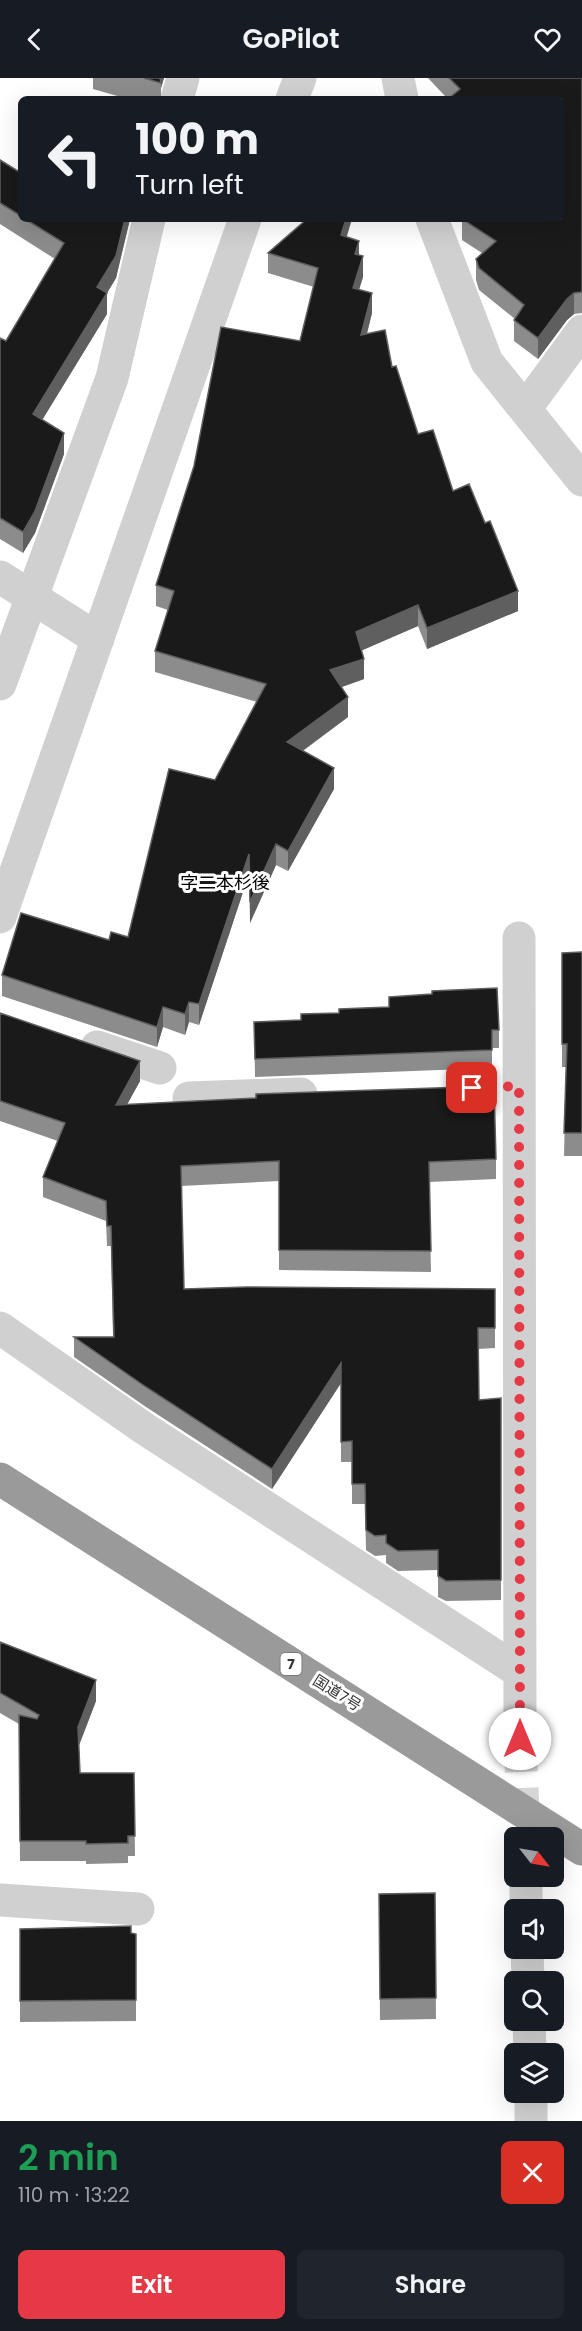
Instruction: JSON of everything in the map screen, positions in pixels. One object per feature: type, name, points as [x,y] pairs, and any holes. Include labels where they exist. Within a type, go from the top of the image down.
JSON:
[{"type":"highway","name":"国道7号","points":[[0,1479],[582,1849]]},
{"type":"street","points":[[178,96],[183,78]]},
{"type":"street","points":[[293,96],[300,78]]},
{"type":"street","points":[[398,78],[401,96]]},
{"type":"street","points":[[0,684],[112,378],[148,222]]},
{"type":"street","points":[[0,917],[244,222]]},
{"type":"street","points":[[433,222],[488,362],[582,480]]},
{"type":"street","points":[[525,409],[582,331]]},
{"type":"street","points":[[0,577],[98,639]]},
{"type":"street","points":[[519,938],[520,1739]]},
{"type":"street","points":[[64,1036],[160,1068]]},
{"type":"street","points":[[484,1087],[519,1086]]},
{"type":"street","points":[[189,1098],[331,1093]]},
{"type":"street","points":[[484,1291],[519,1292]]},
{"type":"street","points":[[0,1328],[145,1428],[520,1672]]},
{"type":"street","points":[[0,1900],[138,1909]]},
{"type":"street","points":[[531,2103],[531,2121]]},
{"type":"building","points":[[144,78],[160,78],[161,83]]},
{"type":"building","points":[[449,78],[582,78],[582,292],[574,293],[567,299],[538,338],[514,320],[524,305],[479,268],[476,259],[496,241],[467,222],[564,222],[564,96],[452,96],[460,89]]},
{"type":"building","points":[[0,160],[18,171],[18,214],[0,203]]},
{"type":"building","points":[[30,222],[124,222],[116,256],[97,287],[107,293],[33,414],[64,433],[35,511],[23,532],[0,518],[0,338],[6,341],[64,243]]},
{"type":"building","points":[[304,222],[345,222],[341,235],[359,241],[355,254],[363,256],[353,288],[372,293],[361,335],[385,330],[392,367],[396,366],[418,434],[433,430],[453,491],[469,484],[485,523],[490,521],[518,591],[427,628],[418,605],[356,632],[364,659],[330,670],[348,697],[287,742],[334,768],[288,851],[276,844],[250,902],[249,854],[199,1004],[189,1002],[185,1014],[163,1007],[157,1027],[2,975],[21,913],[109,940],[111,932],[128,937],[169,769],[215,780],[266,684],[155,651],[174,591],[156,585],[194,466],[221,327],[300,341],[318,268],[268,253]]},
{"type":"building","points":[[582,952],[582,1133],[564,1133],[567,1044],[562,1044],[562,953]]},
{"type":"building","points":[[497,988],[499,1030],[492,1030],[492,1050],[255,1059],[254,1022],[301,1020],[301,1014],[339,1013],[339,1009],[389,1007],[389,997],[432,994],[432,991]]},
{"type":"building","points":[[0,1013],[140,1061],[116,1105],[256,1098],[256,1094],[494,1086],[496,1159],[429,1162],[431,1251],[279,1250],[279,1161],[181,1166],[184,1289],[246,1287],[495,1289],[495,1328],[478,1328],[479,1400],[501,1398],[501,1580],[446,1581],[438,1576],[438,1550],[398,1551],[386,1543],[386,1535],[375,1536],[366,1530],[365,1484],[352,1484],[352,1441],[341,1442],[341,1363],[272,1469],[74,1337],[114,1337],[111,1226],[107,1226],[106,1201],[43,1177],[65,1123],[0,1101]]},
{"type":"building","points":[[0,1642],[96,1680],[78,1727],[80,1773],[134,1773],[135,1836],[128,1836],[128,1843],[20,1841],[19,1715],[37,1719],[39,1715],[0,1693]]},
{"type":"building","points":[[435,1893],[436,1998],[380,1999],[379,1894]]},
{"type":"building","points":[[131,1926],[131,1933],[136,1934],[136,2000],[20,2001],[20,1929]]},
{"type":"tunnel","points":[[520,1739],[524,1827]]},
{"type":"district","name":"字二本杉後","points":[[225,883]]},
{"type":"route","points":[[472,1088],[519,1086],[520,1739]]}]
